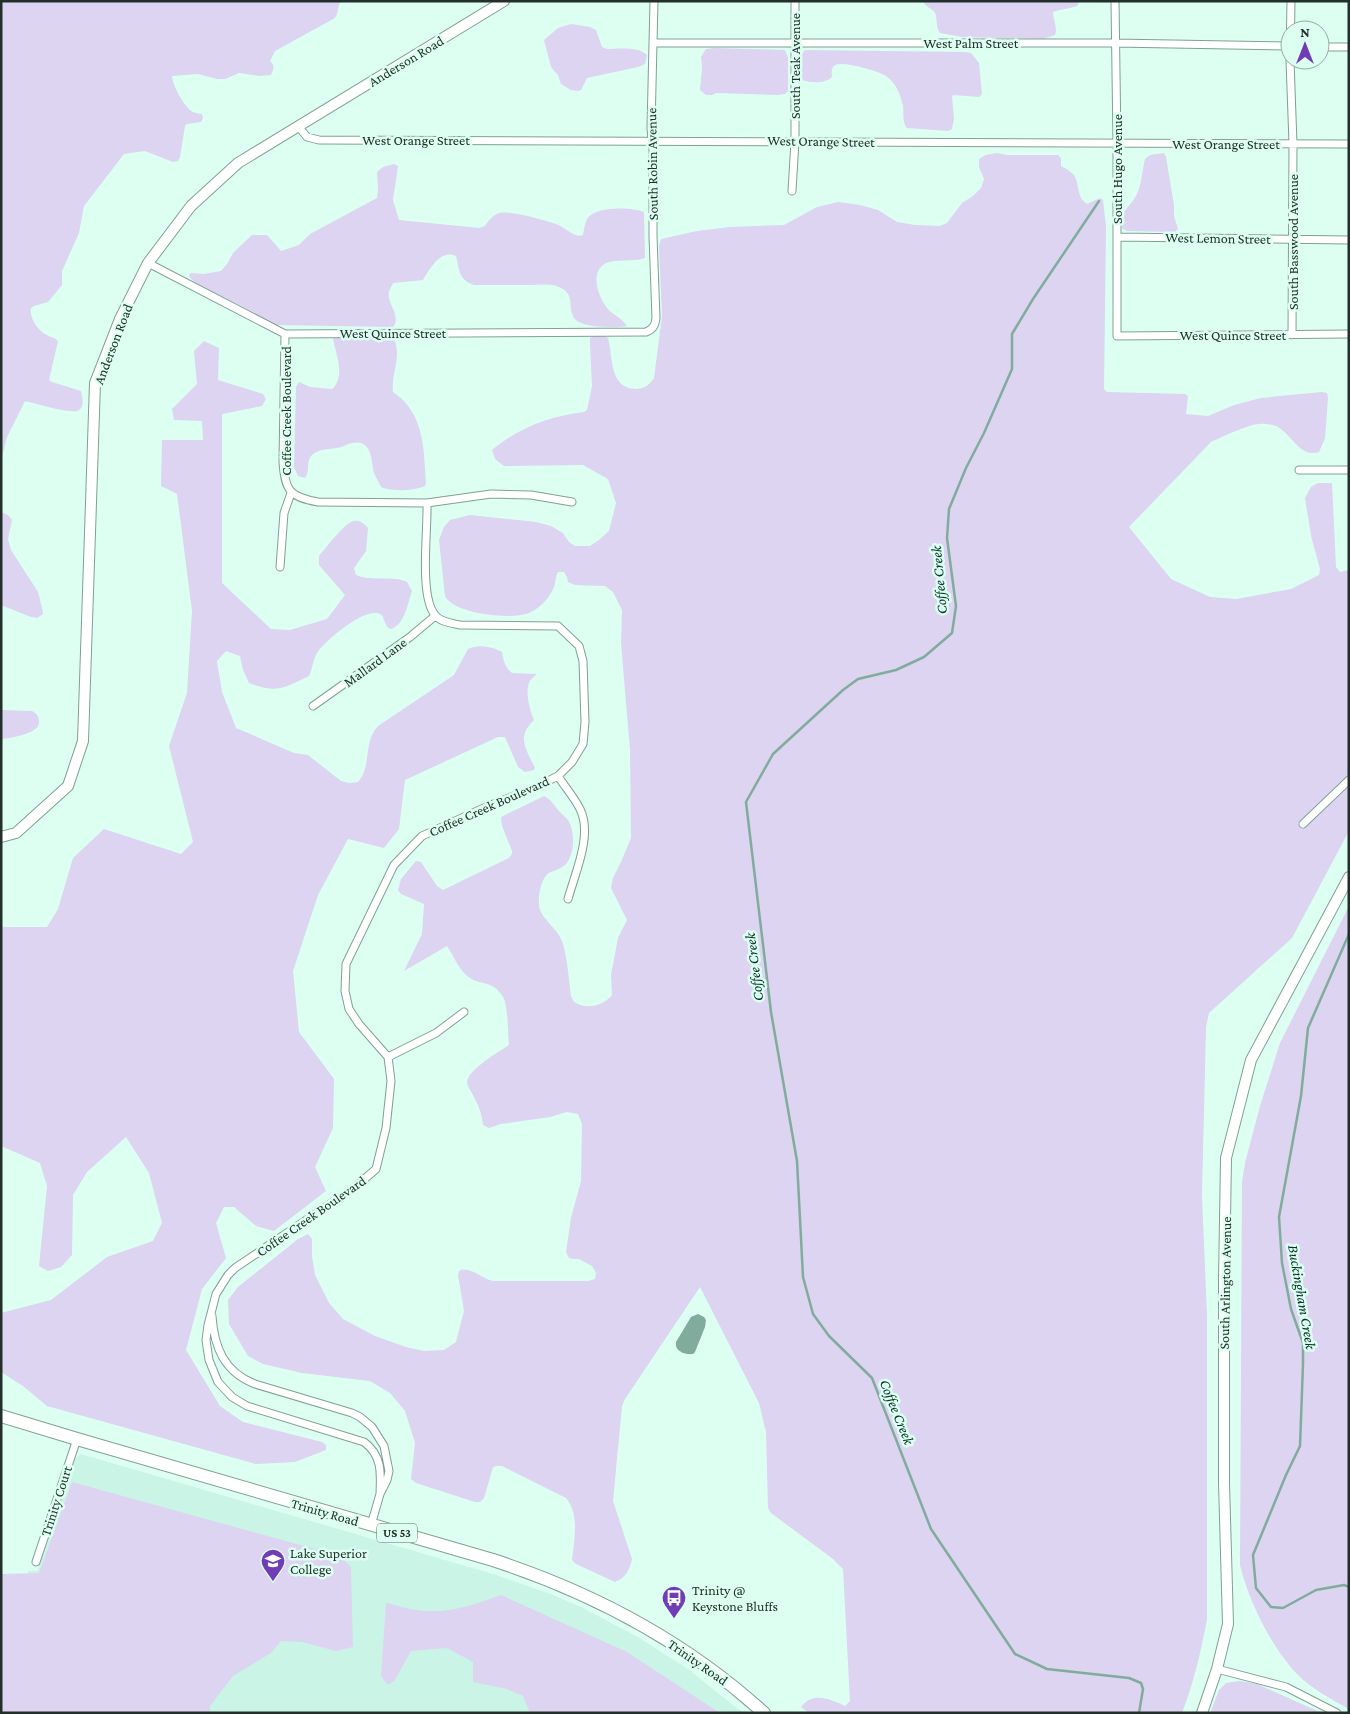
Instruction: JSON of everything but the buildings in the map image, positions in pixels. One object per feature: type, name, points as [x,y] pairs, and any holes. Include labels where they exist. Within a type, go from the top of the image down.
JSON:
[{"type":"highway","name":"Trinity Road","points":[[1,1416],[512,1566],[548,1579],[646,1627],[720,1676],[764,1713]]},
{"type":"street","name":"Anderson Road","points":[[1,837],[16,833],[68,786],[83,741],[95,383],[120,319],[148,263],[191,206],[238,163],[504,1]]},
{"type":"street","name":"South Robin Avenue","points":[[654,1],[651,128],[652,236],[656,318],[654,327]]},
{"type":"street","name":"South Teak Avenue","points":[[792,191],[795,141],[795,1]]},
{"type":"street","name":"South Hugo Avenue","points":[[1115,1],[1118,144],[1117,336]]},
{"type":"street","name":"South Basswood Avenue","points":[[1290,1],[1290,20]]},
{"type":"street","name":"West Palm Street","points":[[653,43],[1116,43],[1280,46]]},
{"type":"street","points":[[1330,47],[1349,47]]},
{"type":"street","name":"South Basswood Avenue","points":[[1290,70],[1293,239],[1292,335]]},
{"type":"street","name":"West Orange Street","points":[[298,126],[307,137],[319,140],[1349,144]]},
{"type":"street","name":"West Lemon Street","points":[[1117,237],[1349,240]]},
{"type":"street","name":"West Quince Street","points":[[148,263],[285,334],[646,332],[654,327]]},
{"type":"street","name":"Coffee Creek Boulevard","points":[[285,334],[284,473],[292,493],[302,499],[318,502],[427,503],[491,494],[531,495],[572,502]]},
{"type":"street","name":"West Quince Street","points":[[1117,336],[1349,334]]},
{"type":"street","points":[[1299,470],[1349,470]]},
{"type":"street","points":[[280,567],[284,513],[292,493]]},
{"type":"street","points":[[427,503],[425,580],[428,603],[435,616]]},
{"type":"street","name":"Coffee Creek Boulevard","points":[[380,1494],[381,1474],[378,1460],[373,1450],[364,1442],[247,1406],[224,1389],[214,1374],[208,1354],[207,1331],[212,1306],[219,1288],[235,1268],[354,1188],[376,1169],[387,1119],[391,1081],[388,1057],[349,1010],[345,991],[346,964],[394,866],[422,836],[558,776],[572,762],[583,744],[585,700],[579,646],[558,626],[460,625],[446,622],[435,616]]},
{"type":"street","name":"Mallard Lane","points":[[313,706],[410,637],[435,616]]},
{"type":"street","points":[[558,776],[580,808],[586,836],[568,900]]},
{"type":"street","points":[[1303,824],[1349,780]]},
{"type":"street","name":"South Arlington Avenue","points":[[1202,1713],[1217,1669],[1228,1624],[1224,1483],[1226,1158],[1251,1060],[1349,877]]},
{"type":"street","points":[[388,1057],[436,1033],[464,1012]]},
{"type":"street","name":"Coffee Creek Boulevard","points":[[212,1306],[213,1332],[218,1349],[224,1360],[240,1377],[255,1384],[352,1413],[372,1427],[384,1446],[389,1465],[388,1476],[380,1494],[371,1525]]},
{"type":"street","name":"Trinity Court","points":[[36,1562],[76,1439]]},
{"type":"street","points":[[1217,1669],[1286,1688],[1337,1713]]},
{"type":"shaded area","points":[[1,1],[341,1],[335,18],[275,51],[270,61],[274,67],[271,75],[260,76],[239,73],[225,79],[198,74],[172,76],[174,85],[183,101],[190,110],[202,114],[203,118],[201,122],[185,126],[178,161],[173,162],[145,151],[124,154],[84,206],[79,233],[62,271],[62,285],[48,302],[31,308],[31,316],[37,327],[58,341],[49,380],[81,391],[82,406],[79,410],[69,411],[25,401],[7,437],[1,460]]},
{"type":"shaded area","points":[[923,1],[1079,2],[1077,6],[1053,12],[1055,35],[1043,39],[962,37],[940,33],[935,13]]},
{"type":"shaded area","points":[[571,24],[590,27],[596,30],[602,47],[607,49],[628,49],[643,52],[647,55],[645,64],[587,78],[581,90],[571,90],[561,84],[558,75],[551,67],[544,40],[558,28]]},
{"type":"shaded area","points":[[706,49],[785,50],[788,57],[788,91],[785,94],[778,95],[716,93],[706,95],[700,90],[701,57]]},
{"type":"shaded area","points":[[805,50],[971,53],[979,63],[982,94],[979,97],[953,95],[954,119],[952,129],[948,131],[907,128],[904,121],[901,97],[894,84],[885,76],[872,70],[838,64],[832,69],[832,77],[826,81],[802,80],[800,56]]},
{"type":"shaded area","points":[[997,153],[1007,155],[1058,155],[1061,158],[1061,166],[1070,171],[1075,177],[1080,196],[1084,202],[1087,204],[1100,198],[1103,200],[1106,226],[1104,389],[1107,392],[1185,394],[1188,396],[1186,414],[1208,416],[1234,405],[1261,398],[1327,393],[1325,438],[1319,452],[1312,453],[1301,449],[1278,427],[1261,424],[1242,428],[1211,442],[1129,527],[1171,579],[1210,597],[1236,599],[1291,589],[1319,575],[1320,569],[1311,536],[1305,498],[1311,487],[1318,483],[1332,483],[1336,567],[1340,572],[1349,570],[1349,831],[1292,938],[1209,1013],[1206,1027],[1202,1195],[1207,1316],[1207,1619],[1197,1666],[1182,1713],[809,1713],[801,1707],[811,1699],[828,1699],[845,1706],[850,1701],[843,1569],[833,1559],[771,1513],[768,1508],[766,1432],[759,1403],[700,1287],[622,1406],[613,1501],[632,1559],[622,1579],[615,1582],[576,1564],[572,1560],[575,1519],[566,1498],[502,1466],[493,1467],[484,1498],[480,1502],[416,1483],[411,1479],[415,1443],[405,1411],[390,1393],[370,1381],[302,1373],[263,1364],[248,1356],[229,1324],[228,1300],[238,1287],[298,1239],[308,1234],[312,1239],[315,1275],[329,1303],[343,1319],[375,1336],[406,1347],[424,1351],[444,1350],[456,1342],[464,1311],[459,1271],[471,1271],[493,1281],[588,1281],[595,1279],[596,1273],[592,1266],[579,1259],[569,1258],[566,1252],[571,1218],[581,1181],[582,1124],[578,1114],[567,1112],[550,1117],[501,1124],[489,1128],[483,1125],[476,1100],[467,1081],[475,1069],[482,1063],[509,1045],[505,1001],[492,986],[466,975],[447,946],[404,971],[422,934],[424,904],[401,894],[398,890],[401,879],[416,861],[421,862],[437,886],[443,890],[509,858],[512,851],[502,826],[501,817],[544,796],[568,820],[572,830],[573,842],[571,854],[566,864],[546,875],[544,879],[539,896],[540,910],[559,935],[563,945],[571,996],[574,1002],[584,1006],[594,1006],[604,1002],[612,995],[611,975],[618,938],[627,920],[611,888],[613,878],[631,838],[630,750],[621,643],[622,610],[613,592],[605,586],[575,585],[568,582],[564,572],[558,572],[554,587],[542,605],[523,615],[499,616],[460,607],[450,602],[445,596],[439,540],[444,527],[450,520],[470,515],[536,522],[551,526],[563,533],[569,542],[575,546],[590,546],[609,531],[616,503],[608,479],[583,465],[504,466],[495,459],[492,450],[513,435],[535,424],[587,410],[592,386],[590,338],[593,336],[605,336],[608,338],[616,377],[621,383],[627,387],[638,389],[646,386],[654,378],[662,316],[659,246],[661,239],[697,231],[730,227],[784,225],[817,207],[838,202],[878,210],[897,222],[940,226],[947,223],[962,203],[981,188],[984,179],[979,167],[979,159],[986,155]]},
{"type":"shaded area","points":[[1164,153],[1174,205],[1174,216],[1178,229],[1175,232],[1127,231],[1123,229],[1121,219],[1137,194],[1145,159],[1150,155]]},
{"type":"shaded area","points":[[394,164],[398,166],[393,200],[399,220],[479,228],[485,226],[497,214],[504,212],[551,222],[580,236],[583,235],[587,219],[598,212],[614,209],[631,209],[644,212],[645,258],[606,263],[601,267],[596,278],[598,291],[607,308],[627,326],[600,327],[579,322],[572,315],[568,294],[559,287],[544,284],[474,285],[469,283],[462,277],[456,256],[450,255],[445,255],[436,261],[423,280],[393,283],[389,296],[396,318],[393,327],[275,325],[197,284],[190,278],[189,275],[191,273],[204,274],[221,271],[233,253],[252,235],[267,235],[281,251],[299,245],[310,234],[377,198],[377,172],[383,167]]},
{"type":"shaded area","points":[[335,337],[386,337],[394,339],[397,358],[393,379],[393,392],[406,404],[418,424],[424,453],[425,486],[403,490],[391,490],[381,487],[374,473],[371,456],[367,447],[359,443],[316,452],[310,458],[305,478],[298,476],[294,467],[296,387],[299,382],[310,387],[332,389],[336,384],[339,365],[333,339]]},
{"type":"shaded area","points":[[204,341],[219,348],[218,380],[263,394],[266,399],[262,406],[222,414],[222,583],[271,629],[290,630],[327,619],[345,595],[319,565],[319,556],[350,522],[356,521],[368,528],[366,551],[354,568],[356,575],[369,578],[401,580],[407,582],[412,591],[405,613],[396,627],[391,629],[387,627],[382,615],[375,613],[358,618],[339,631],[319,650],[315,656],[309,676],[280,688],[267,688],[249,683],[243,670],[240,656],[226,651],[217,661],[222,692],[236,728],[294,753],[308,755],[341,781],[349,783],[358,782],[365,769],[373,732],[378,726],[454,675],[468,649],[481,646],[494,648],[502,652],[506,666],[512,673],[537,674],[530,680],[528,687],[528,702],[534,720],[525,732],[524,738],[526,749],[535,768],[534,770],[525,772],[518,767],[505,737],[498,737],[405,780],[399,829],[384,848],[348,839],[318,895],[293,971],[299,1032],[334,1079],[333,1128],[315,1167],[326,1191],[274,1231],[256,1226],[234,1207],[224,1207],[216,1223],[226,1258],[202,1289],[186,1350],[220,1406],[243,1422],[322,1442],[326,1445],[326,1450],[295,1462],[256,1464],[47,1406],[23,1386],[1,1372],[1,1313],[51,1300],[107,1257],[153,1241],[162,1223],[149,1173],[126,1137],[87,1172],[73,1195],[72,1255],[61,1267],[48,1271],[39,1266],[47,1186],[40,1163],[1,1146],[1,927],[47,927],[58,909],[73,858],[104,829],[181,854],[193,842],[169,746],[187,693],[192,611],[177,494],[161,486],[162,440],[203,440],[202,421],[174,420],[172,409],[197,384],[194,351]]},
{"type":"shaded area","points":[[1,512],[8,515],[12,520],[8,539],[11,550],[38,592],[43,614],[37,618],[1,605]]},
{"type":"shaded area","points":[[1,710],[32,711],[38,716],[38,725],[30,732],[1,739]]},
{"type":"shaded area","points":[[1349,906],[1349,1709],[1309,1684],[1288,1663],[1262,1623],[1249,1593],[1240,1565],[1242,1182],[1245,1163],[1260,1106],[1280,1043]]},
{"type":"shaded area","points":[[698,1314],[706,1320],[705,1327],[695,1352],[687,1354],[678,1350],[676,1342],[691,1317]]},
{"type":"shaded area","name":"Lake Superior College","points":[[81,1454],[493,1574],[551,1594],[583,1608],[638,1637],[688,1669],[743,1713],[27,1713],[28,1571],[37,1571],[76,1458]]},
{"type":"shaded area","points":[[72,1482],[340,1556],[351,1567],[353,1647],[336,1651],[302,1642],[281,1641],[271,1653],[233,1676],[210,1706],[210,1713],[1,1713],[1,1574],[39,1573]]},
{"type":"shaded area","points":[[501,1595],[627,1652],[720,1713],[530,1713],[523,1696],[507,1689],[473,1682],[473,1662],[447,1648],[411,1651],[395,1680],[388,1685],[381,1676],[386,1603],[413,1609],[438,1611],[470,1605]]},
{"type":"shaded area","points":[[1239,1681],[1257,1684],[1322,1713],[1210,1713],[1219,1690],[1226,1683]]},
{"type":"waterway","name":"Coffee Creek","points":[[1099,201],[1033,299],[1012,334],[1012,369],[949,509],[947,538],[956,606],[952,633],[924,657],[896,670],[858,679],[843,690],[773,754],[746,802],[771,1012],[797,1161],[803,1277],[813,1314],[829,1336],[872,1378],[931,1529],[1015,1654],[1047,1669],[1129,1678],[1141,1683],[1143,1689],[1139,1713]]},
{"type":"waterway","name":"Buckingham Creek","points":[[1349,934],[1308,1028],[1301,1096],[1279,1217],[1282,1263],[1291,1309],[1303,1343],[1300,1446],[1253,1555],[1256,1588],[1271,1607],[1283,1608],[1316,1590],[1344,1585],[1349,1587]]},
{"type":"place","name":"Lake Superior College","points":[[273,1582]]},
{"type":"place","name":"Trinity @ Keystone Bluffs","points":[[674,1619]]}]
